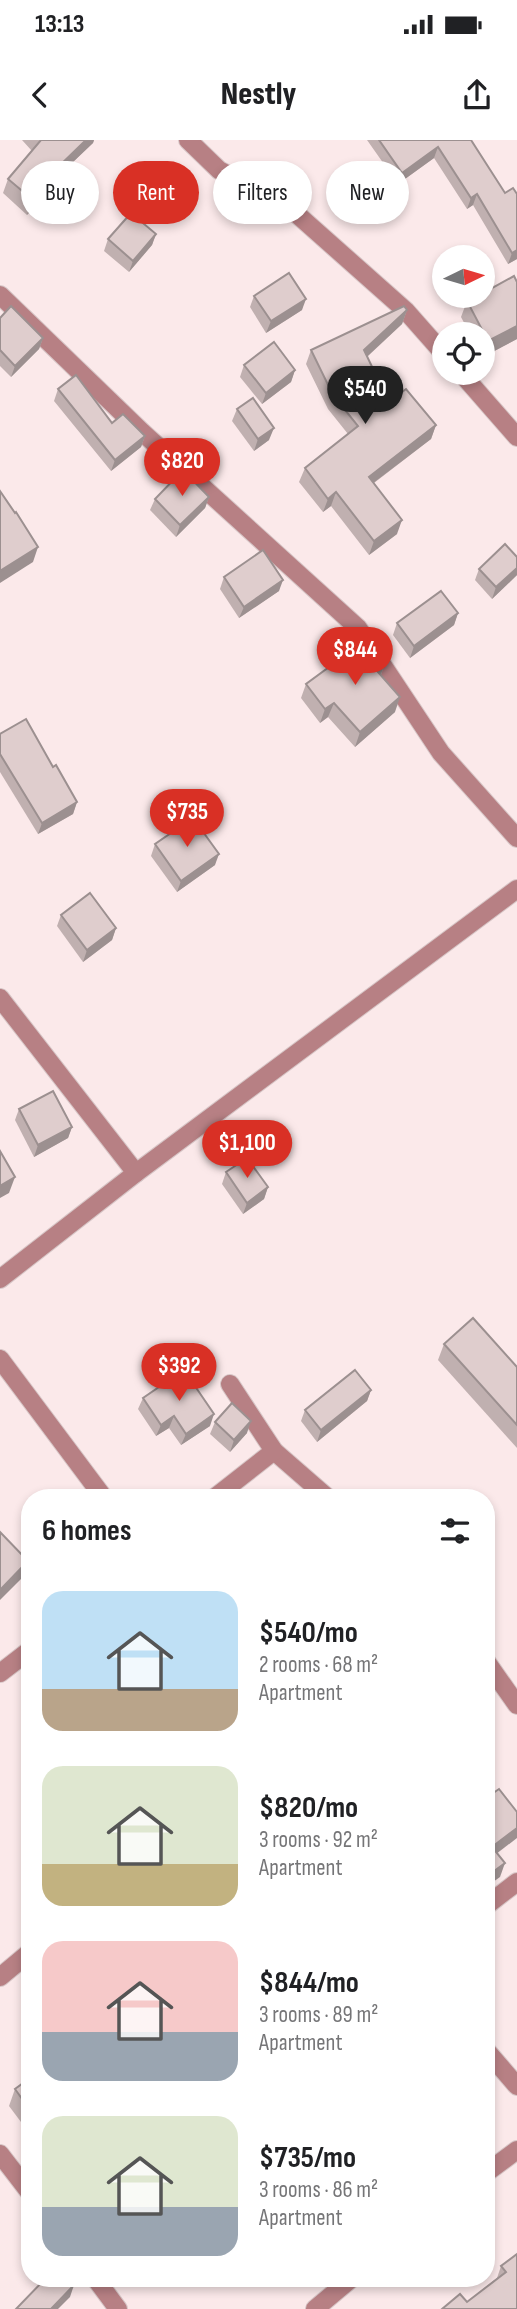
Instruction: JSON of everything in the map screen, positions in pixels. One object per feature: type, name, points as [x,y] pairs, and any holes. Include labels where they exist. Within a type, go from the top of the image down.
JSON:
[{"type":"street","points":[[188,140],[219,170],[290,208],[406,311],[432,340]]},
{"type":"street","points":[[0,295],[142,432],[358,628],[440,753],[517,838]]},
{"type":"street","points":[[472,385],[517,437]]},
{"type":"street","points":[[0,1279],[136,1173],[517,890]]},
{"type":"street","points":[[0,998],[136,1173]]},
{"type":"street","points":[[0,1359],[97,1489]]},
{"type":"street","points":[[230,1384],[274,1451],[318,1489]]},
{"type":"street","points":[[225,1489],[274,1451]]},
{"type":"street","points":[[0,1673],[21,1657]]},
{"type":"street","points":[[495,1674],[517,1705]]},
{"type":"street","points":[[495,1899],[517,1882]]},
{"type":"street","points":[[0,1977],[21,1960]]},
{"type":"street","points":[[495,2060],[517,2086]]},
{"type":"street","points":[[495,2167],[517,2150]]},
{"type":"street","points":[[0,2154],[21,2181]]},
{"type":"street","points":[[102,2287],[118,2309]]},
{"type":"street","points":[[315,2309],[341,2287]]},
{"type":"building","points":[[41,140],[86,140],[64,161],[23,161]]},
{"type":"building","points":[[379,140],[471,140],[505,193],[513,188],[517,194],[517,250],[512,253],[477,194],[471,198],[438,147],[409,168],[409,161],[394,161]]},
{"type":"building","points":[[21,164],[21,190],[8,179]]},
{"type":"building","points":[[121,224],[144,224],[156,234],[133,261],[108,239]]},
{"type":"building","points":[[289,273],[306,299],[271,321],[254,296]]},
{"type":"building","points":[[514,276],[517,282],[517,326],[495,337],[495,322],[478,322],[471,308],[495,308],[495,286]]},
{"type":"building","points":[[11,306],[43,338],[15,366],[0,350],[0,318]]},
{"type":"building","points":[[404,306],[407,310],[364,350],[385,394],[396,384],[402,392],[406,389],[436,425],[369,477],[402,520],[374,541],[336,492],[328,499],[305,468],[358,426],[333,395],[311,350]]},
{"type":"building","points":[[274,342],[295,370],[266,393],[244,365]]},
{"type":"building","points":[[76,375],[112,423],[123,414],[145,436],[115,460],[58,389]]},
{"type":"building","points":[[253,398],[274,428],[258,439],[237,409]]},
{"type":"building","points":[[183,470],[209,497],[180,525],[155,499]]},
{"type":"building","points":[[0,491],[38,547],[0,571]]},
{"type":"building","points":[[505,544],[517,557],[517,568],[496,587],[479,569]]},
{"type":"building","points":[[263,550],[283,580],[244,607],[224,577]]},
{"type":"building","points":[[441,591],[458,613],[414,646],[397,623]]},
{"type":"building","points":[[366,640],[384,666],[377,671],[400,697],[360,732],[334,703],[325,709],[306,684]]},
{"type":"building","points":[[26,719],[53,767],[56,765],[77,802],[42,823],[0,754],[0,734]]},
{"type":"building","points":[[193,818],[219,854],[181,881],[155,844]]},
{"type":"building","points":[[90,893],[116,928],[87,950],[61,915]]},
{"type":"building","points":[[53,1091],[72,1127],[38,1145],[19,1109]]},
{"type":"building","points":[[0,1151],[15,1177],[0,1186]]},
{"type":"building","points":[[247,1158],[268,1187],[247,1203],[226,1172]]},
{"type":"building","points":[[473,1318],[517,1367],[517,1425],[444,1344]]},
{"type":"building","points":[[184,1370],[214,1414],[186,1434],[174,1416],[161,1425],[143,1398]]},
{"type":"building","points":[[355,1370],[371,1390],[321,1430],[305,1410]]},
{"type":"building","points":[[232,1403],[251,1421],[234,1440],[215,1422]]},
{"type":"building","points":[[0,1532],[21,1554],[21,1568],[0,1590]]},
{"type":"building","points":[[499,1789],[517,1812],[517,1828],[495,1845],[495,1792]]},
{"type":"building","points":[[495,1851],[505,1863],[495,1870]]},
{"type":"building","points":[[21,2085],[21,2097],[15,2089]]},
{"type":"building","points":[[517,2254],[517,2309],[442,2309],[460,2294],[467,2302],[486,2287],[495,2287],[495,2280],[506,2272],[501,2266]]},
{"type":"building","points":[[37,2287],[72,2287],[51,2309],[16,2309]]}]
